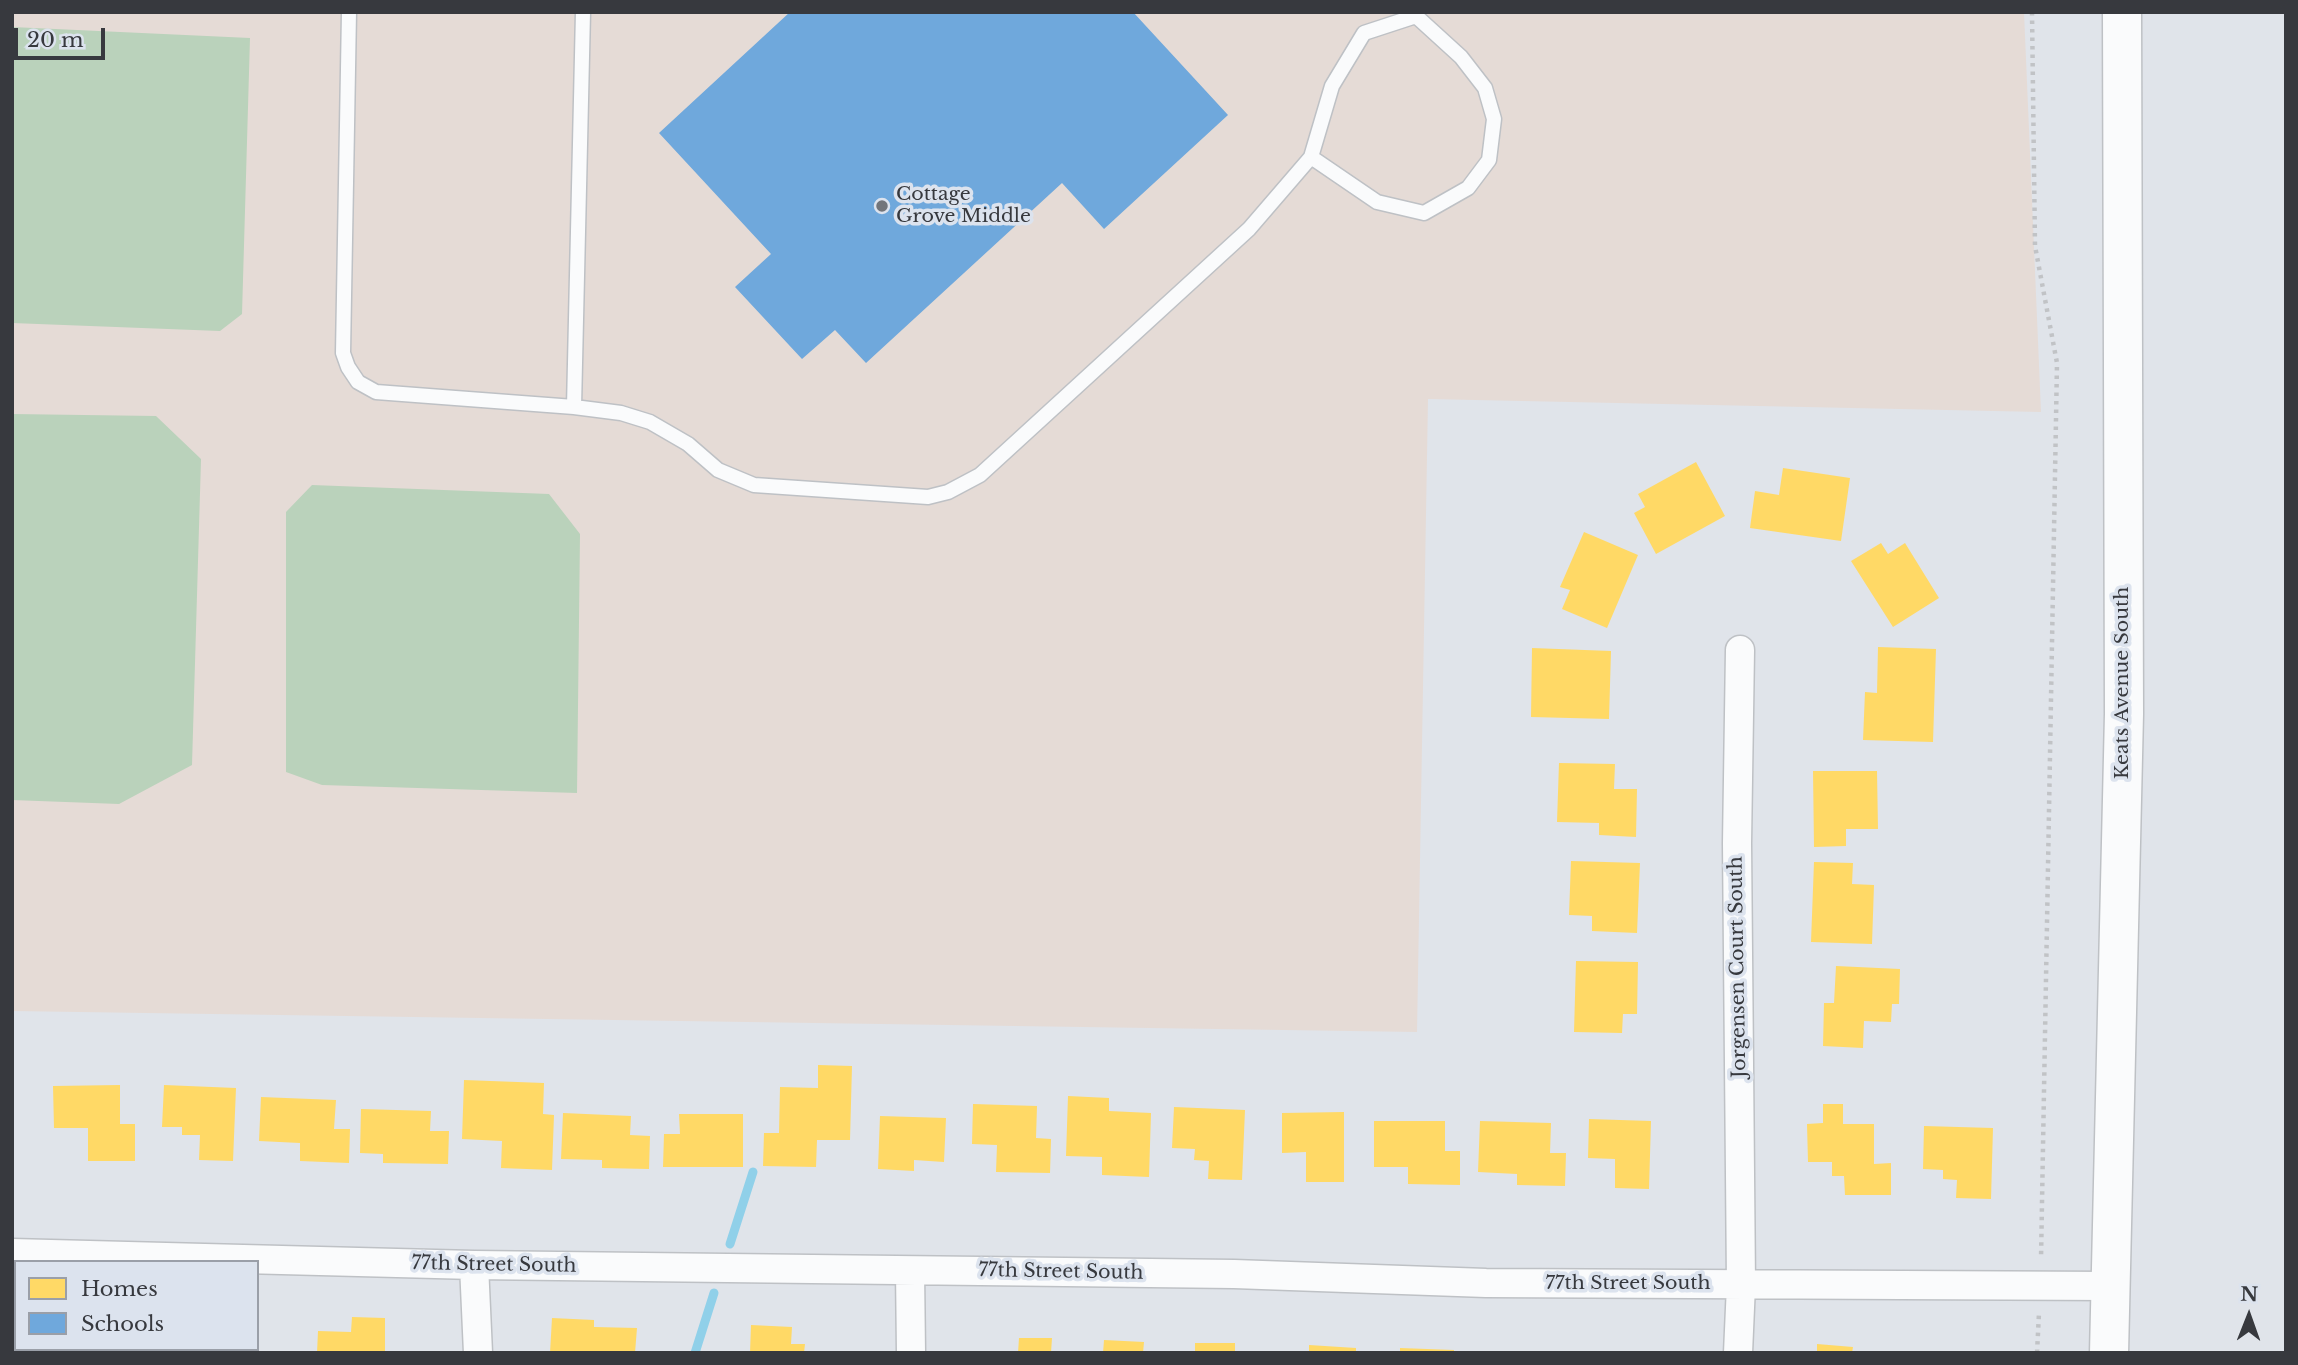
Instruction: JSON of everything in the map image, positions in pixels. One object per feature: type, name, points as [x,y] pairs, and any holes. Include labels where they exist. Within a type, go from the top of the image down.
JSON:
[{"type":"main road","name":"Keats Avenue South","points":[[2109,1353],[2124,714],[2122,12]]},
{"type":"street","name":"Jorgensen Court South","points":[[1738,1353],[1741,1284],[1737,843],[1740,650]]},
{"type":"street","name":"77th Street South","points":[[12,1253],[44,1258],[167,1260]]},
{"type":"street","name":"77th Street South","points":[[259,1262],[1234,1274],[1486,1283],[2110,1286]]},
{"type":"street","points":[[474,1265],[478,1353]]},
{"type":"street","points":[[910,1270],[911,1353]]},
{"type":"lane","points":[[349,12],[343,353],[348,368],[358,382],[376,392],[621,413],[649,422],[688,444],[718,470],[754,485],[928,497],[948,492],[980,475],[1239,238],[1311,157],[1332,86],[1364,33],[1416,14],[1461,57],[1485,88],[1494,119],[1489,160],[1468,188],[1424,214],[1377,202],[1311,157]]},
{"type":"lane","points":[[574,407],[583,12]]},
{"type":"path","points":[[2032,12],[2035,246],[2057,363],[2038,1353]]},
{"type":"shaded area","points":[[12,12],[2024,12],[2041,412],[1428,399],[1417,1032],[12,1011]]},
{"type":"green space","points":[[12,27],[250,38],[242,314],[220,331],[12,323]]},
{"type":"green space","points":[[12,414],[156,416],[201,459],[192,765],[119,804],[12,800]]},
{"type":"green space","points":[[312,485],[549,494],[580,534],[577,793],[322,785],[286,772],[286,512]]},
{"type":"building: Homes","points":[[1696,462],[1725,516],[1656,554],[1634,513],[1645,507],[1638,494]]},
{"type":"building: Homes","points":[[1783,468],[1850,478],[1841,541],[1750,528],[1755,491],[1779,495]]},
{"type":"building: Homes","points":[[1584,532],[1638,555],[1607,628],[1562,609],[1570,590],[1560,587]]},
{"type":"building: Homes","points":[[1881,543],[1888,554],[1905,543],[1939,598],[1893,627],[1851,561]]},
{"type":"building: Homes","points":[[1878,647],[1936,649],[1933,742],[1863,740],[1865,692],[1877,693]]},
{"type":"building: Homes","points":[[1532,648],[1611,651],[1609,719],[1531,717]]},
{"type":"building: Homes","points":[[1559,763],[1615,764],[1614,789],[1637,789],[1636,837],[1599,835],[1599,823],[1557,822]]},
{"type":"building: Homes","points":[[1813,771],[1877,771],[1878,829],[1846,829],[1846,846],[1814,847]]},
{"type":"building: Homes","points":[[1571,861],[1640,863],[1637,933],[1592,931],[1592,916],[1569,915]]},
{"type":"building: Homes","points":[[1814,862],[1853,863],[1852,884],[1874,885],[1872,944],[1811,942]]},
{"type":"building: Homes","points":[[1576,961],[1638,962],[1637,1014],[1623,1014],[1622,1033],[1574,1032]]},
{"type":"building: Homes","points":[[1836,966],[1900,969],[1899,1004],[1892,1004],[1891,1022],[1864,1021],[1863,1048],[1823,1046],[1824,1003],[1834,1003]]},
{"type":"building: Homes","points":[[818,1065],[852,1066],[850,1140],[817,1140],[816,1167],[763,1166],[764,1133],[779,1133],[780,1087],[818,1088]]},
{"type":"building: Homes","points":[[464,1080],[544,1083],[543,1114],[554,1115],[552,1170],[501,1168],[502,1141],[462,1139]]},
{"type":"building: Homes","points":[[120,1085],[120,1124],[135,1124],[135,1161],[88,1161],[88,1128],[54,1128],[53,1086]]},
{"type":"building: Homes","points":[[164,1085],[236,1088],[233,1161],[199,1160],[200,1135],[182,1135],[182,1127],[162,1127]]},
{"type":"building: Homes","points":[[1068,1096],[1109,1098],[1109,1111],[1151,1113],[1149,1177],[1102,1175],[1102,1157],[1066,1156]]},
{"type":"building: Homes","points":[[261,1097],[336,1100],[334,1129],[350,1129],[349,1163],[300,1161],[300,1143],[259,1141]]},
{"type":"building: Homes","points":[[973,1104],[1037,1106],[1036,1138],[1051,1139],[1050,1173],[996,1172],[997,1145],[972,1144]]},
{"type":"building: Homes","points":[[1823,1104],[1843,1104],[1843,1124],[1874,1124],[1874,1164],[1891,1163],[1891,1195],[1845,1195],[1844,1176],[1832,1176],[1832,1162],[1808,1162],[1807,1124],[1823,1123]]},
{"type":"building: Homes","points":[[1174,1107],[1245,1110],[1242,1180],[1208,1179],[1209,1161],[1194,1160],[1195,1149],[1172,1148]]},
{"type":"building: Homes","points":[[361,1109],[431,1111],[430,1131],[449,1131],[448,1164],[383,1163],[383,1154],[360,1153]]},
{"type":"building: Homes","points":[[1344,1112],[1344,1182],[1306,1182],[1306,1152],[1282,1153],[1282,1113]]},
{"type":"building: Homes","points":[[563,1113],[631,1116],[630,1135],[650,1136],[649,1169],[602,1168],[602,1160],[561,1159]]},
{"type":"building: Homes","points":[[679,1114],[743,1114],[743,1167],[663,1167],[664,1134],[680,1134]]},
{"type":"building: Homes","points":[[880,1116],[946,1118],[944,1162],[914,1160],[914,1171],[878,1169]]},
{"type":"building: Homes","points":[[1589,1119],[1651,1121],[1649,1189],[1615,1188],[1615,1159],[1588,1158]]},
{"type":"building: Homes","points":[[1374,1121],[1445,1121],[1445,1151],[1460,1151],[1460,1185],[1408,1184],[1408,1167],[1374,1167]]},
{"type":"building: Homes","points":[[1480,1121],[1551,1123],[1550,1153],[1566,1153],[1565,1186],[1517,1185],[1517,1174],[1478,1172]]},
{"type":"building: Homes","points":[[1924,1126],[1993,1128],[1991,1199],[1956,1198],[1957,1180],[1943,1179],[1943,1170],[1923,1169]]},
{"type":"building: Homes","points":[[352,1317],[385,1318],[385,1353],[317,1353],[318,1331],[351,1332]]},
{"type":"building: Homes","points":[[552,1318],[594,1320],[594,1327],[637,1328],[635,1353],[550,1353]]},
{"type":"building: Homes","points":[[751,1325],[792,1327],[791,1344],[805,1344],[804,1353],[750,1353]]},
{"type":"building: Homes","points":[[1019,1338],[1052,1338],[1051,1353],[1018,1353]]},
{"type":"building: Homes","points":[[1104,1340],[1144,1342],[1143,1353],[1103,1353]]},
{"type":"building: Homes","points":[[1195,1343],[1235,1343],[1235,1353],[1195,1353]]},
{"type":"building: Homes","points":[[1817,1344],[1853,1347],[1852,1353],[1817,1353]]},
{"type":"building: Homes","points":[[1309,1345],[1356,1348],[1356,1353],[1309,1353]]},
{"type":"building: Homes","points":[[1400,1348],[1454,1350],[1454,1353],[1400,1353]]},
{"type":"building: Homes","points":[[113,1351],[182,1351],[181,1353]]},
{"type":"building: Schools","name":"Cottage Grove Middle","points":[[790,12],[1133,12],[1228,115],[1104,229],[1062,183],[866,363],[835,330],[802,359],[735,287],[771,254],[659,133]]},
{"type":"waterway","points":[[730,1244],[753,1172]]},
{"type":"waterway","points":[[695,1353],[714,1293]]},
{"type":"place","name":"Cottage Grove Middle","points":[[882,206]]}]
